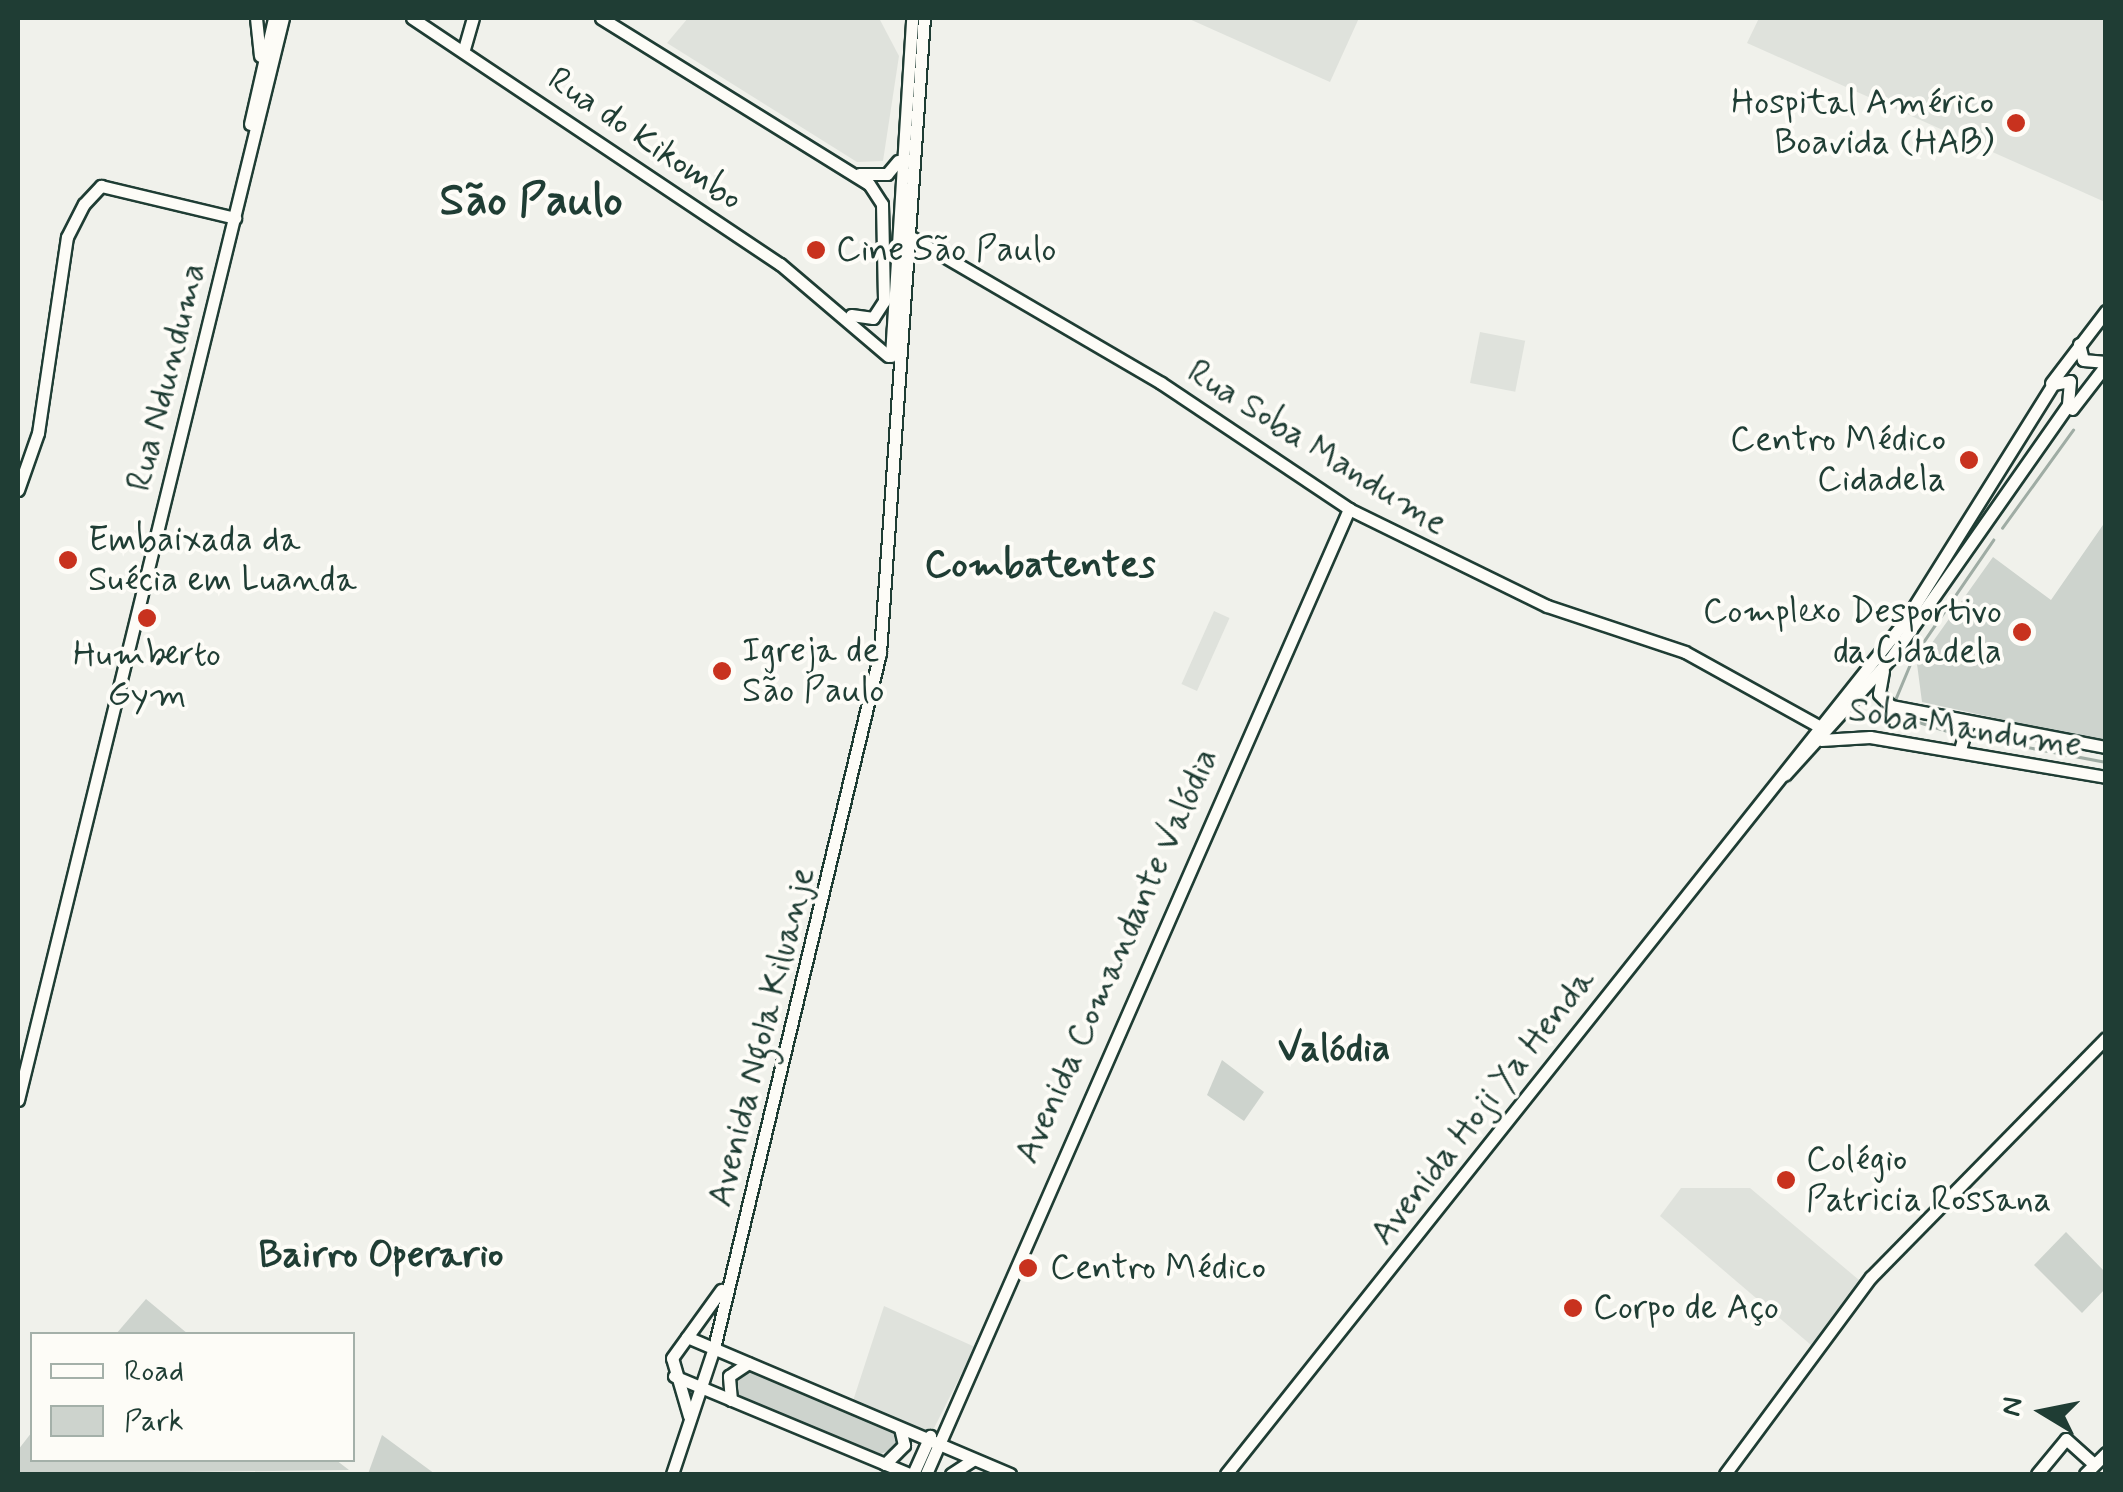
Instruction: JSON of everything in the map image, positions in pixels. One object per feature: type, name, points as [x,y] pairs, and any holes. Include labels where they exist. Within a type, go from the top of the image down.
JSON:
[{"type":"main road","points":[[256,18],[260,76]]},
{"type":"main road","name":"Rua Ndunduma","points":[[18,1100],[231,217],[274,18]]},
{"type":"main road","name":"Rua Ndunduma","points":[[18,1070],[283,18]]},
{"type":"main road","name":"Rua do Kikombo","points":[[412,18],[464,49],[842,312]]},
{"type":"main road","points":[[444,36],[471,18]]},
{"type":"main road","points":[[464,49],[471,18]]},
{"type":"main road","points":[[601,18],[850,171],[882,204],[884,301],[873,318],[842,312]]},
{"type":"main road","name":"Avenida Ngola Kiluanje","points":[[876,659],[899,159],[912,18]]},
{"type":"main road","name":"Avenida Ngola Kiluanje","points":[[672,1474],[714,1348],[728,1278],[838,852],[876,659],[899,335],[910,292],[906,234],[924,18]]},
{"type":"main road","points":[[850,171],[879,177],[899,159]]},
{"type":"main road","points":[[18,490],[38,433],[69,230],[101,186],[231,217]]},
{"type":"main road","name":"Rua Soba Mandume","points":[[906,234],[1160,384],[1349,509],[1547,606],[1685,652],[1822,728]]},
{"type":"main road","points":[[2032,420],[2083,336],[2106,311]]},
{"type":"main road","points":[[842,312],[883,347],[891,367]]},
{"type":"main road","points":[[2043,439],[2069,413],[2106,363],[2079,356],[2083,336]]},
{"type":"main road","points":[[2032,420],[2057,380],[2070,381],[2072,399],[2043,439]]},
{"type":"main road","name":"Avenida Hoji Ya Henda","points":[[1226,1474],[1822,728],[1931,584],[2032,420]]},
{"type":"main road","name":"Avenida Hoji Ya Henda","points":[[1785,775],[1890,659],[2043,439]]},
{"type":"main road","name":"Avenida Comandante Valódia","points":[[926,1474],[940,1427],[1349,509]]},
{"type":"main road","name":"Soba Mandume","points":[[1890,659],[1878,687],[1887,704],[2106,747]]},
{"type":"main road","points":[[1960,750],[1967,722]]},
{"type":"main road","name":"Soba Mandume","points":[[1818,742],[1854,735],[2106,777]]},
{"type":"main road","points":[[1725,1474],[1871,1277],[2106,1038]]},
{"type":"main road","points":[[689,1426],[672,1358],[728,1278]]},
{"type":"main road","points":[[687,1338],[1010,1474]]},
{"type":"main road","points":[[732,1400],[729,1376],[748,1363]]},
{"type":"main road","points":[[674,1376],[911,1474]]},
{"type":"main road","points":[[885,1464],[904,1445],[900,1428]]},
{"type":"main road","points":[[2037,1474],[2066,1440],[2094,1464]]},
{"type":"main road","name":"Avenida Comandante Valódia","points":[[911,1474],[934,1442]]},
{"type":"main road","points":[[2085,1474],[2106,1453]]},
{"type":"main road","points":[[951,1474],[974,1459]]},
{"type":"shaded area","points":[[688,18],[879,18],[899,56],[883,161],[857,162],[667,43]]},
{"type":"shaded area","points":[[1187,18],[1359,18],[1330,82]]},
{"type":"shaded area","name":"Hospital Américo Boavida (HAB)","points":[[1759,18],[2105,18],[2105,202],[1747,43]]},
{"type":"shaded area","points":[[1480,332],[1525,341],[1515,392],[1470,383]]},
{"type":"shaded area","points":[[1214,611],[1230,618],[1197,691],[1181,684]]},
{"type":"shaded area","points":[[1681,1188],[1750,1188],[1859,1280],[1811,1345],[1660,1216]]},
{"type":"shaded area","points":[[884,1306],[975,1347],[928,1440],[851,1407]]},
{"type":"green space","name":"Complexo Desportivo da Cidadela","points":[[2105,522],[2105,742],[1922,702],[1917,664],[1993,557],[2051,600]]},
{"type":"green space","points":[[1222,1060],[1264,1092],[1244,1121],[1207,1095]]},
{"type":"green space","points":[[2066,1232],[2105,1272],[2105,1289],[2082,1313],[2034,1265]]},
{"type":"green space","points":[[146,1299],[186,1332],[118,1332]]},
{"type":"green space","points":[[750,1369],[897,1432],[898,1446],[881,1454],[738,1396],[734,1376]]},
{"type":"green space","points":[[30,1435],[30,1462],[339,1462],[349,1470],[18,1474],[18,1450]]},
{"type":"green space","points":[[382,1435],[435,1474],[368,1474]]},
{"type":"waterway","points":[[2002,528],[2073,430]]},
{"type":"waterway","points":[[1895,700],[1913,657],[1993,540]]},
{"type":"waterway","points":[[1893,714],[1950,732]]},
{"type":"waterway","points":[[1980,738],[2106,762]]},
{"type":"place","name":"Hospital Américo Boavida (HAB)","points":[[2016,123]]},
{"type":"place","name":"Cine São Paulo","points":[[816,250]]},
{"type":"place","name":"Centro Médico Cidadela","points":[[1969,460]]},
{"type":"place","name":"Embaixada da Suécia em Luanda","points":[[68,560]]},
{"type":"place","name":"Humberto Gym","points":[[147,618]]},
{"type":"place","name":"Complexo Desportivo da Cidadela","points":[[2022,632]]},
{"type":"place","name":"Igreja de São Paulo","points":[[722,671]]},
{"type":"place","name":"Colégio Patricia Rossana","points":[[1786,1180]]},
{"type":"place","name":"Centro Médico","points":[[1028,1268]]},
{"type":"place","name":"Corpo de Aço","points":[[1573,1308]]},
{"type":"district","name":"São Paulo","points":[[531,202]]},
{"type":"district","name":"Combatentes","points":[[1040,566]]},
{"type":"district","name":"Valódia","points":[[1334,1050]]},
{"type":"district","name":"Bairro Operario","points":[[381,1256]]}]
